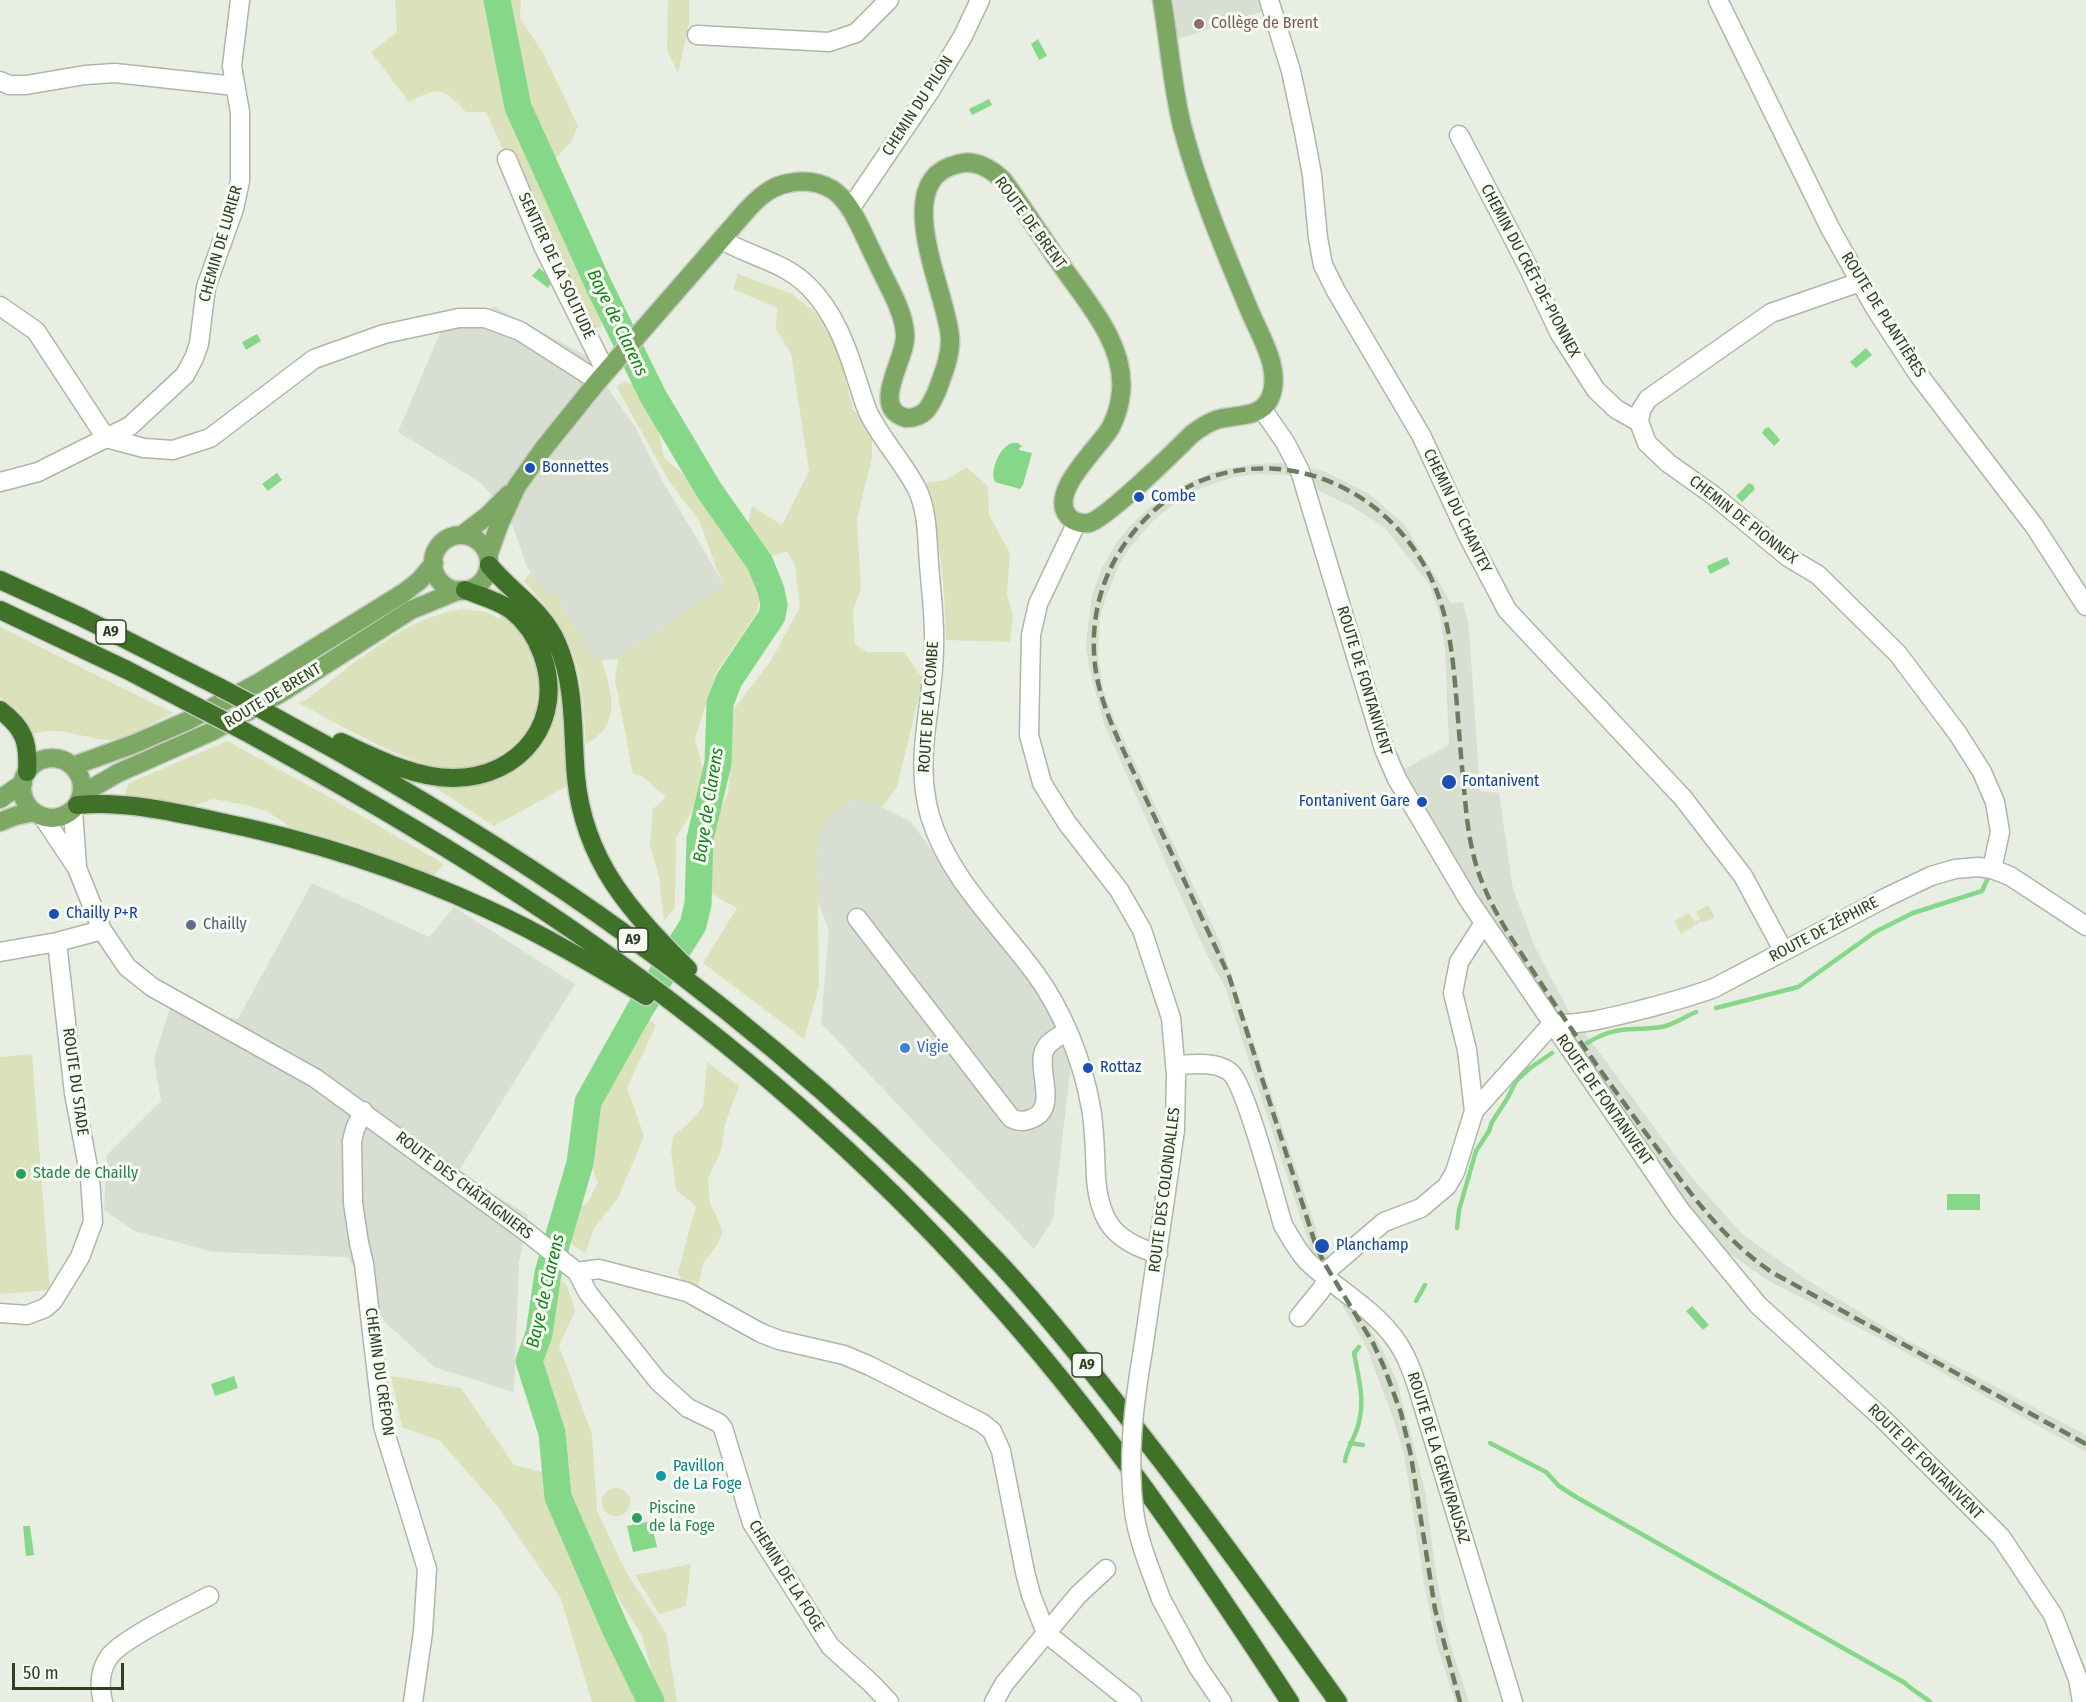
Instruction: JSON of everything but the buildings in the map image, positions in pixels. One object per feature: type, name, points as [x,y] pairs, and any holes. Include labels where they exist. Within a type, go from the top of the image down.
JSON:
[{"type":"highway","points":[[489,561],[533,607],[557,642],[571,690],[576,778],[581,808],[594,849],[607,875],[646,927],[738,1019]]},
{"type":"highway","name":"A9","points":[[0,580],[81,617],[269,712],[464,827],[626,934],[738,1019],[793,1065],[853,1117],[912,1174],[1003,1267],[1054,1325],[1190,1496],[1338,1702]]},
{"type":"highway","points":[[269,712],[381,760],[421,774],[450,778],[474,777],[494,771],[511,762],[532,741],[547,712],[550,690],[546,664],[535,638],[516,615],[494,601],[462,590]]},
{"type":"highway","name":"A9","points":[[0,610],[127,670],[244,731],[450,850],[593,944],[776,1085],[897,1197],[984,1288],[1046,1360],[1115,1447],[1158,1507],[1290,1702]]},
{"type":"highway","points":[[0,710],[16,724],[25,738],[28,757],[25,778]]},
{"type":"highway","points":[[77,803],[117,803],[248,827],[352,856],[429,884],[486,908],[537,934],[715,1036]]},
{"type":"main road","points":[[1077,522],[1089,523],[1106,513],[1207,423],[1262,409],[1270,397],[1273,385],[1271,364],[1225,252],[1193,164],[1179,111],[1162,0]]},
{"type":"main road","name":"ROUTE DE BRENT","points":[[462,535],[487,516],[517,486],[544,448],[602,376],[758,198],[772,188],[788,183],[817,183],[833,190],[850,209],[904,322],[905,346],[890,386],[891,407],[900,417],[913,418],[928,410],[950,348],[949,327],[926,239],[923,213],[926,193],[931,182],[947,167],[968,162],[979,164],[996,174],[1009,189],[1104,328],[1120,370],[1121,394],[1111,426],[1073,477],[1065,492],[1064,509],[1070,518],[1077,522]]},
{"type":"main road","name":"ROUTE DE BRENT","points":[[489,561],[499,525],[517,486]]},
{"type":"main road","points":[[462,535],[479,541],[489,561],[486,576],[479,584],[462,590],[450,588],[441,582],[434,562],[436,552],[442,543],[451,537],[462,535]]},
{"type":"main road","name":"ROUTE DE BRENT","points":[[73,766],[134,744],[187,721],[260,682],[405,592],[420,580],[434,562]]},
{"type":"main road","name":"ROUTE DE BRENT","points":[[77,803],[118,773],[213,731],[281,693],[411,609],[462,590]]},
{"type":"main road","points":[[0,799],[25,778],[38,762],[52,758],[73,766],[81,779],[77,803],[59,817],[39,814],[15,816],[0,822]]},
{"type":"main road","points":[[25,778],[25,799],[39,814]]},
{"type":"street","name":"CHEMIN DE LURIER","points":[[0,482],[38,472],[130,426],[185,375],[199,344],[206,287],[234,209],[240,181],[240,112],[232,66],[240,0]]},
{"type":"street","points":[[697,35],[829,42],[856,33],[889,0]]},
{"type":"street","name":"CHEMIN DU PILON","points":[[850,209],[908,124],[963,36],[980,0]]},
{"type":"street","name":"CHEMIN DU CHANTEY","points":[[1269,0],[1291,70],[1312,175],[1323,265],[1421,435],[1468,536],[1507,610],[1683,798],[1743,876],[1783,950]]},
{"type":"street","name":"ROUTE DE PLANTIÈRES","points":[[1718,0],[1830,228],[1875,308],[1918,374],[2035,527],[2086,606]]},
{"type":"street","points":[[0,81],[9,85],[26,85],[85,75],[115,73],[235,86]]},
{"type":"street","name":"CHEMIN DU CRÊT-DE-PIONNEX","points":[[1459,135],[1526,263],[1560,334],[1596,390],[1616,409],[1639,422]]},
{"type":"street","name":"SENTIER DE LA SOLITUDE","points":[[507,159],[602,376]]},
{"type":"street","name":"ROUTE DE LA COMBE","points":[[722,240],[746,253],[792,272],[812,289],[845,343],[868,413],[918,492],[925,515],[934,616],[934,669],[922,756],[931,817],[946,853],[966,886],[1036,974],[1067,1031],[1083,1076],[1091,1109],[1098,1197],[1103,1215],[1110,1227],[1119,1235],[1132,1244],[1158,1254]]},
{"type":"street","points":[[1639,422],[1641,410],[1648,399],[1771,313],[1860,282]]},
{"type":"street","points":[[0,306],[36,332],[106,438],[144,448],[173,450],[210,438],[314,359],[384,334],[459,318],[485,318],[520,331],[602,376]]},
{"type":"street","name":"ROUTE DE FONTANIVENT","points":[[1262,409],[1285,442],[1300,471],[1384,750],[1395,776],[1484,923],[1680,1210],[1758,1305],[1881,1417],[2001,1538],[2053,1615],[2078,1679],[2082,1702]]},
{"type":"street","name":"CHEMIN DE PIONNEX","points":[[1639,422],[1647,443],[1668,463],[1713,495],[1788,557],[1818,575],[1898,654],[1958,734],[1989,787],[1995,802],[2000,832],[1992,869]]},
{"type":"street","name":"ROUTE DES COLONDALLES","points":[[1077,522],[1038,604],[1031,635],[1029,735],[1042,783],[1067,823],[1119,890],[1142,930],[1171,1018],[1176,1065],[1175,1130],[1135,1398],[1132,1436],[1134,1513],[1145,1555],[1161,1599],[1198,1667],[1222,1702]]},
{"type":"street","name":"ROUTE DES CHÂTAIGNIERS","points":[[77,803],[77,868]]},
{"type":"street","name":"ROUTE DES CHÂTAIGNIERS","points":[[39,814],[77,868],[102,930],[127,967],[152,987],[297,1066],[363,1111],[534,1238],[572,1269]]},
{"type":"street","name":"ROUTE DE ZÉPHIRE","points":[[1552,1024],[1600,1020],[1697,995],[1735,979],[1783,950],[1931,876],[1955,869],[1978,867],[1992,869],[2010,876],[2086,926]]},
{"type":"street","points":[[857,918],[1011,1118],[1023,1121],[1031,1119],[1042,1111],[1046,1095],[1044,1052],[1049,1044],[1067,1031]]},
{"type":"street","points":[[1299,1317],[1321,1290],[1328,1270],[1384,1222],[1421,1208],[1447,1186],[1455,1172],[1474,1111],[1467,1050],[1453,993],[1459,962],[1484,923]]},
{"type":"street","points":[[0,952],[57,942],[102,930]]},
{"type":"street","name":"ROUTE DU STADE","points":[[0,1313],[27,1315],[45,1308],[53,1301],[80,1257],[93,1222],[90,1178],[74,1093],[57,942]]},
{"type":"street","points":[[1474,1111],[1552,1024]]},
{"type":"street","name":"ROUTE DE LA GENEVRAUSAZ","points":[[1176,1065],[1218,1066],[1236,1078],[1246,1103],[1283,1225],[1305,1258],[1364,1305],[1395,1339],[1407,1359],[1513,1702]]},
{"type":"street","name":"CHEMIN DU CRÉPON","points":[[363,1111],[352,1141],[353,1203],[364,1264],[383,1426],[427,1569],[423,1632],[413,1702]]},
{"type":"street","points":[[572,1269],[599,1269],[687,1292],[761,1333],[779,1340],[844,1354],[982,1423],[992,1431],[1001,1451],[1031,1595],[1046,1633],[1132,1702]]},
{"type":"street","name":"CHEMIN DE LA FOGE","points":[[572,1269],[588,1293],[666,1390],[688,1408],[719,1423],[723,1428],[752,1523],[830,1646],[889,1702]]},
{"type":"street","points":[[994,1702],[1004,1684],[1078,1595],[1106,1569]]},
{"type":"street","points":[[103,1702],[100,1688],[102,1671],[110,1655],[123,1643],[209,1596]]},
{"type":"shaded area","points":[[395,0],[521,0],[520,18],[543,53],[578,126],[571,142],[556,158],[546,184],[572,259],[600,310],[601,327],[585,330],[486,112],[466,112],[446,94],[440,92],[428,93],[409,102],[371,52],[397,32]]},
{"type":"shaded area","points":[[668,0],[689,0],[689,23],[678,73],[667,50]]},
{"type":"shaded area","name":"Collège de Brent","points":[[1170,0],[1263,0],[1266,10],[1178,39]]},
{"type":"shaded area","points":[[1038,39],[1047,56],[1039,60],[1031,44]]},
{"type":"shaded area","points":[[989,99],[992,105],[972,115],[969,109]]},
{"type":"shaded area","points":[[539,268],[554,280],[548,288],[532,276]]},
{"type":"shaded area","points":[[738,274],[792,294],[815,312],[835,338],[853,409],[872,435],[872,458],[857,519],[861,588],[853,612],[855,644],[867,652],[904,652],[923,679],[897,787],[882,807],[858,799],[841,805],[822,826],[817,843],[819,986],[804,1039],[703,963],[737,908],[703,889],[714,822],[728,793],[734,709],[770,662],[800,607],[795,566],[787,551],[769,557],[748,524],[752,506],[782,525],[809,471],[791,354],[776,329],[777,308],[733,289]]},
{"type":"shaded area","points":[[495,307],[585,355],[635,427],[663,482],[725,586],[618,659],[594,661],[556,594],[549,597],[527,567],[508,513],[481,483],[398,432],[440,333],[462,319]]},
{"type":"shaded area","points":[[257,334],[261,341],[246,350],[242,342]]},
{"type":"shaded area","points":[[1866,348],[1872,355],[1856,368],[1850,362]]},
{"type":"shaded area","points":[[625,382],[639,386],[657,423],[664,458],[701,489],[722,517],[729,539],[747,568],[756,575],[759,602],[756,614],[716,673],[695,738],[707,786],[676,838],[675,907],[664,921],[659,877],[650,845],[653,809],[666,797],[642,776],[633,774],[615,680],[618,659],[725,586],[699,520],[670,483],[616,386]]},
{"type":"shaded area","points":[[1769,427],[1780,440],[1774,446],[1762,433]]},
{"type":"shaded area","points":[[1018,443],[1023,447],[1019,450],[1032,453],[1020,489],[995,482],[994,478],[994,467],[1001,452],[1009,444]]},
{"type":"shaded area","points":[[1281,463],[1323,471],[1368,493],[1404,524],[1451,603],[1463,602],[1469,628],[1480,791],[1499,793],[1513,889],[1535,947],[1568,1010],[1688,1173],[1742,1234],[1807,1280],[1894,1333],[2086,1435],[2086,1452],[1883,1340],[1769,1281],[1730,1254],[1687,1205],[1492,924],[1402,770],[1449,745],[1445,650],[1440,616],[1429,584],[1385,528],[1353,507],[1287,475],[1256,474],[1234,477],[1201,488],[1175,503],[1153,521],[1128,550],[1119,565],[1100,618],[1098,657],[1104,692],[1114,719],[1221,944],[1318,1234],[1328,1256],[1383,1351],[1397,1381],[1425,1491],[1437,1579],[1449,1640],[1469,1702],[1455,1702],[1437,1645],[1425,1589],[1404,1454],[1393,1418],[1366,1346],[1312,1253],[1225,987],[1206,953],[1104,724],[1089,667],[1086,645],[1092,594],[1102,568],[1116,543],[1130,526],[1145,511],[1180,486],[1218,470]]},
{"type":"shaded area","points":[[966,467],[988,486],[989,515],[1010,553],[1007,595],[1013,615],[1010,642],[946,640],[941,561],[926,483],[946,480]]},
{"type":"shaded area","points":[[277,473],[282,480],[268,491],[262,484]]},
{"type":"shaded area","points":[[1749,483],[1755,489],[1742,502],[1736,496]]},
{"type":"shaded area","points":[[1727,557],[1730,564],[1710,574],[1707,566]]},
{"type":"shaded area","points":[[530,572],[549,597],[556,594],[594,661],[601,658],[612,706],[606,727],[586,744],[582,694],[574,655],[556,620],[524,581]]},
{"type":"shaded area","points":[[463,609],[486,612],[499,619],[502,615],[518,628],[527,640],[538,668],[539,691],[535,713],[526,732],[511,748],[493,760],[472,767],[447,768],[430,765],[392,751],[298,703],[306,700],[380,644],[400,632],[420,621]]},
{"type":"shaded area","points":[[0,627],[173,713],[134,733],[113,740],[54,731],[34,734],[19,711],[0,697]]},
{"type":"shaded area","points":[[556,674],[566,714],[569,785],[494,826],[428,783],[456,786],[481,785],[498,779],[520,766],[534,751]]},
{"type":"shaded area","points":[[227,741],[444,864],[433,876],[344,842],[299,833],[267,811],[245,805],[213,799],[186,808],[123,798],[129,783]]},
{"type":"shaded area","points":[[858,799],[882,807],[911,822],[958,886],[1075,1029],[1053,1219],[1034,1249],[821,1023],[829,930],[818,903],[817,843],[822,825],[828,818],[841,805]]},
{"type":"shaded area","points":[[312,883],[429,937],[454,907],[575,984],[458,1172],[528,1215],[519,1263],[514,1392],[434,1367],[386,1323],[348,1257],[214,1252],[135,1231],[104,1210],[107,1155],[161,1101],[154,1059],[170,1007],[238,1019]]},
{"type":"shaded area","points":[[1708,905],[1715,917],[1703,923],[1702,921],[1681,934],[1674,921],[1689,913],[1695,922],[1700,919],[1696,912]]},
{"type":"shaded area","points":[[639,1011],[656,1025],[627,1088],[644,1136],[618,1198],[595,1227],[585,1253],[573,1245],[565,1234],[570,1215],[588,1202],[598,1183],[588,1157],[588,1102]]},
{"type":"shaded area","name":"Stade de Chailly","points":[[32,1054],[50,1290],[0,1294],[0,1057]]},
{"type":"shaded area","points":[[707,1062],[739,1086],[725,1124],[721,1151],[708,1178],[710,1203],[723,1231],[717,1245],[703,1264],[698,1288],[687,1292],[678,1272],[696,1206],[676,1190],[671,1151],[673,1136],[703,1107]]},
{"type":"shaded area","points":[[1947,1194],[1980,1194],[1980,1210],[1947,1210]]},
{"type":"shaded area","points":[[548,1273],[567,1285],[575,1311],[559,1346],[592,1434],[597,1511],[626,1572],[666,1633],[677,1702],[659,1702],[642,1635],[605,1577],[609,1603],[640,1702],[592,1702],[561,1599],[499,1508],[440,1441],[402,1427],[391,1376],[461,1388],[514,1465],[550,1474],[567,1497],[570,1477],[552,1433],[529,1361],[539,1334]]},
{"type":"shaded area","points":[[1692,1306],[1709,1325],[1703,1330],[1686,1311]]},
{"type":"shaded area","points":[[234,1376],[238,1388],[215,1396],[211,1384]]},
{"type":"shaded area","points":[[616,1488],[626,1492],[630,1502],[626,1512],[616,1516],[606,1512],[602,1502],[606,1492]]},
{"type":"shaded area","points":[[651,1521],[657,1547],[633,1552],[627,1526]]},
{"type":"shaded area","points":[[23,1526],[30,1526],[34,1555],[26,1556]]},
{"type":"shaded area","points":[[691,1564],[686,1606],[659,1614],[635,1575]]},
{"type":"waterway","name":"Baye de Clarens","points":[[497,0],[518,107],[599,286],[653,396],[709,490],[760,563],[771,590],[774,605],[772,616],[729,680],[720,703],[718,763],[700,839],[698,904],[693,925],[639,1011],[588,1102],[580,1163],[548,1273],[539,1334],[529,1361],[552,1433],[558,1497],[615,1628],[651,1702]]},
{"type":"waterway","points":[[1716,1008],[1798,987],[1875,932],[1913,913],[1982,891],[1988,878]]},
{"type":"waterway","points":[[1587,1043],[1616,1031],[1665,1026],[1696,1012]]},
{"type":"waterway","points":[[1457,1228],[1459,1210],[1476,1151],[1516,1081],[1552,1053]]},
{"type":"waterway","points":[[1416,1301],[1425,1285]]},
{"type":"waterway","points":[[1345,1461],[1360,1419],[1361,1391],[1354,1353],[1359,1347]]},
{"type":"waterway","points":[[1350,1443],[1363,1445]]},
{"type":"waterway","points":[[1490,1443],[1546,1472],[1559,1486],[1576,1497],[1905,1683],[1930,1702]]},
{"type":"railway","points":[[1460,1702],[1435,1609],[1411,1456],[1401,1413],[1373,1343],[1316,1246],[1229,976],[1118,739],[1105,708],[1096,675],[1095,622],[1101,592],[1120,551],[1129,538],[1163,503],[1202,480],[1245,469],[1288,470],[1330,481],[1368,503],[1402,534],[1429,574],[1442,605],[1446,622],[1454,672],[1468,828],[1481,881],[1513,941],[1583,1046],[1676,1174],[1720,1227],[1753,1259],[1773,1273],[2086,1444]]},
{"type":"place","name":"Collège de Brent","points":[[1199,24]]},
{"type":"place","name":"Bonnettes","points":[[530,468]]},
{"type":"place","name":"Combe","points":[[1139,497]]},
{"type":"place","name":"Fontanivent","points":[[1449,782]]},
{"type":"place","name":"Fontanivent Gare","points":[[1422,802]]},
{"type":"place","name":"Chailly P+R","points":[[54,914]]},
{"type":"place","name":"Chailly","points":[[191,925]]},
{"type":"place","name":"Vigie","points":[[905,1048]]},
{"type":"place","name":"Rottaz","points":[[1088,1068]]},
{"type":"place","name":"Stade de Chailly","points":[[21,1174]]},
{"type":"place","name":"Planchamp","points":[[1322,1246]]},
{"type":"place","name":"Pavillon de La Foge","points":[[661,1476]]},
{"type":"place","name":"Piscine de la Foge","points":[[637,1518]]}]
